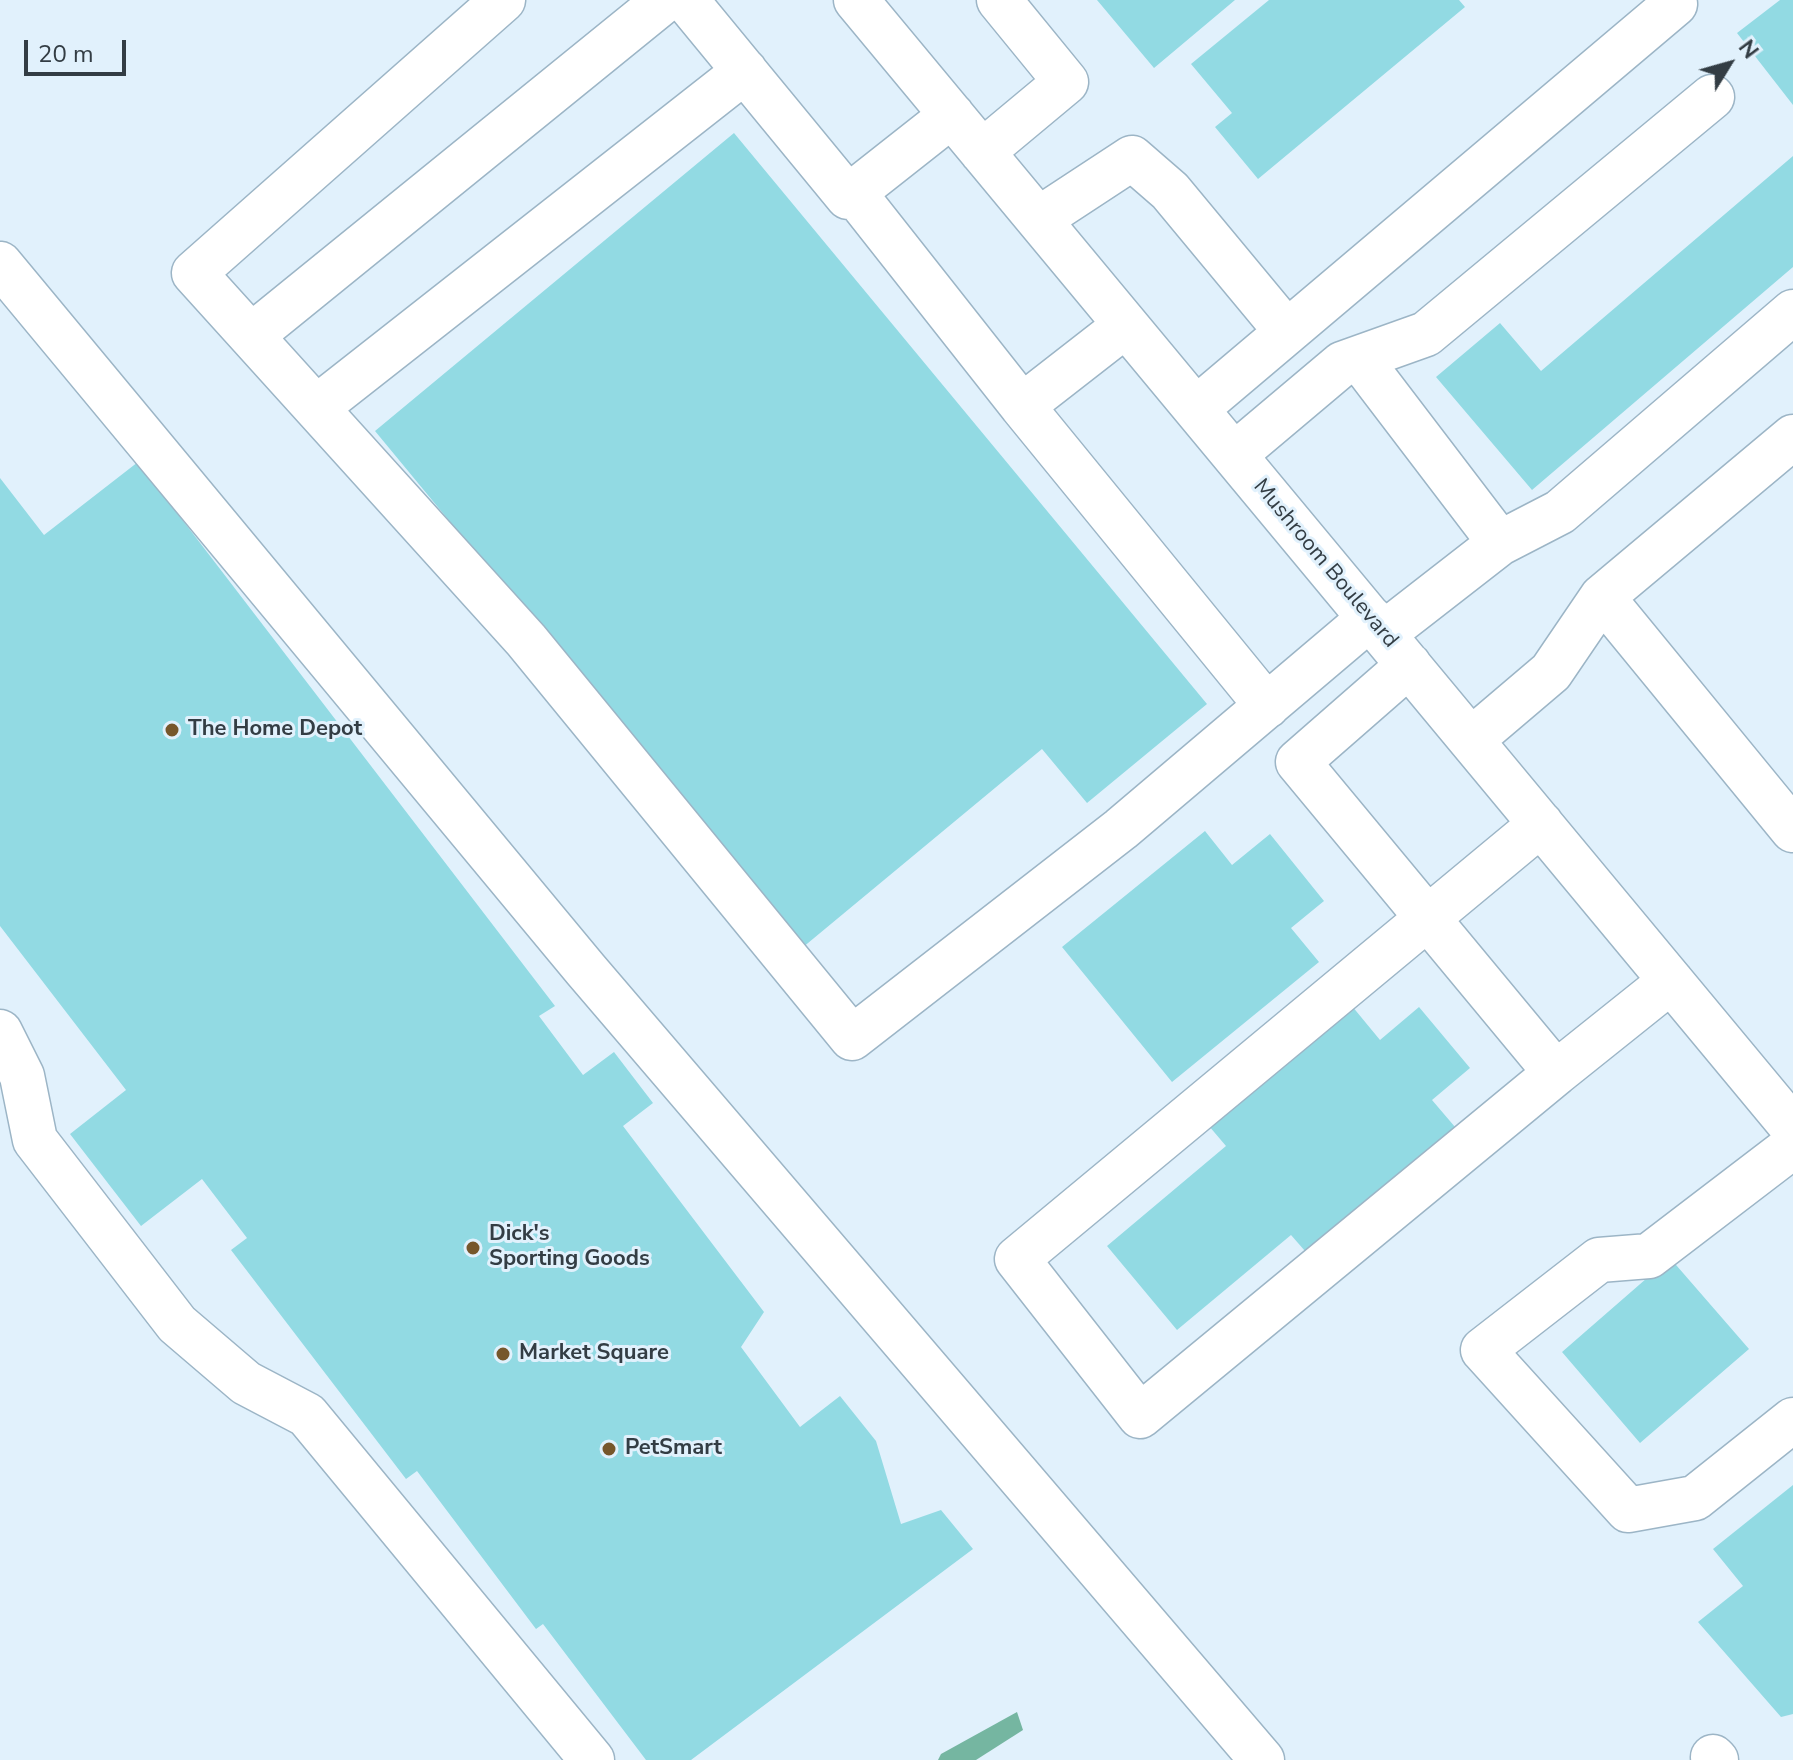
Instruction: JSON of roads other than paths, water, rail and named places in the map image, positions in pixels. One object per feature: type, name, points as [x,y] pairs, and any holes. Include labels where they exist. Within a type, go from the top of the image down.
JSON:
[{"type":"street","points":[[503,0],[194,273],[526,640],[852,1038],[1121,829],[1267,706],[1387,639],[1500,543],[1560,512],[1793,312]]},
{"type":"street","points":[[251,336],[665,0]]},
{"type":"street","points":[[686,0],[848,197],[952,115]]},
{"type":"street","name":"Mushroom Boulevard","points":[[856,0],[1793,1128]]},
{"type":"street","points":[[982,152],[1066,82],[999,0]]},
{"type":"street","points":[[1196,409],[1675,4]]},
{"type":"street","points":[[316,408],[745,71]]},
{"type":"street","points":[[1234,455],[1342,364],[1426,334],[1712,97]]},
{"type":"street","points":[[1039,219],[1132,158],[1170,191],[1287,332]]},
{"type":"street","points":[[854,193],[1022,406],[1267,706]]},
{"type":"street","points":[[2,271],[586,970],[1262,1760]]},
{"type":"street","points":[[1022,406],[1126,325]]},
{"type":"street","points":[[1359,358],[1500,543]]},
{"type":"street","points":[[1471,740],[1551,672],[1602,597],[1793,437]]},
{"type":"street","points":[[1602,597],[1793,830]]},
{"type":"street","points":[[1387,639],[1298,762],[1556,1073]]},
{"type":"street","points":[[1541,824],[1017,1259],[1140,1416],[1671,981]]},
{"type":"street","points":[[0,1032],[22,1076],[35,1140],[177,1324],[246,1383],[307,1415],[592,1760]]},
{"type":"street","points":[[1793,1146],[1649,1256],[1599,1260],[1483,1350],[1628,1510],[1695,1498],[1793,1420]]},
{"type":"place","name":"The Home Depot","points":[[172,730]]},
{"type":"place","name":"Dick's Sporting Goods","points":[[473,1248]]},
{"type":"place","name":"Market Square","points":[[503,1354]]},
{"type":"place","name":"PetSmart","points":[[609,1449]]}]
